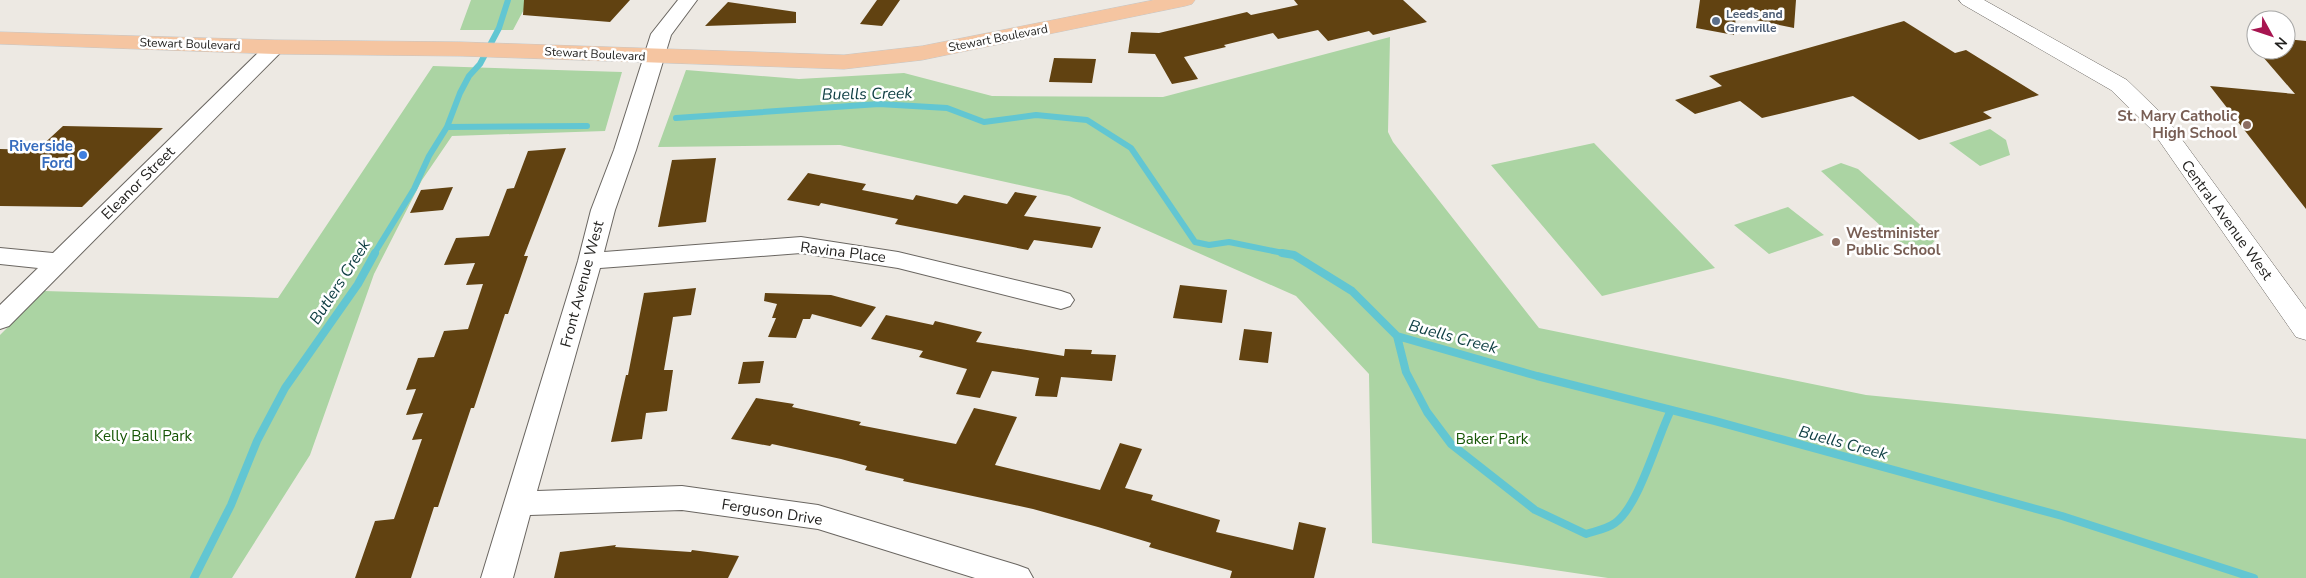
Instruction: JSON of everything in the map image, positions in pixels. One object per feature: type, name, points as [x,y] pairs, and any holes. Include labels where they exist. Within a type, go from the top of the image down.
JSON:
[{"type":"main road","name":"Stewart Boulevard","points":[[0,38],[275,47],[517,50],[654,57],[853,61],[922,53],[1185,0]]},
{"type":"street","name":"Front Avenue West","points":[[497,578],[590,261],[603,210],[625,150],[661,34],[688,0]]},
{"type":"street","name":"Central Avenue West","points":[[1969,0],[2119,85],[2160,124],[2306,330]]},
{"type":"street","name":"Eleanor Street","points":[[0,320],[275,47]]},
{"type":"street","name":"Ravina Place","points":[[590,261],[801,245],[898,260],[1061,300]]},
{"type":"street","points":[[0,256],[58,262]]},
{"type":"street","name":"Ferguson Drive","points":[[520,502],[682,498],[818,517],[1017,578]]},
{"type":"green space","points":[[471,0],[529,0],[513,30],[460,30]]},
{"type":"green space","name":"Baker Park","points":[[1390,37],[1388,132],[1393,142],[1539,328],[1866,395],[2306,439],[2306,578],[1608,578],[1372,543],[1369,374],[1296,296],[1069,196],[840,145],[658,147],[686,70],[799,79],[904,73],[992,96],[1163,97]]},
{"type":"green space","name":"Kelly Ball Park","points":[[433,66],[622,72],[605,131],[452,136],[422,180],[374,274],[310,455],[232,578],[0,578],[0,335],[44,291],[278,298]]},
{"type":"green space","points":[[1990,129],[2006,140],[2010,155],[1980,166],[1949,143]]},
{"type":"green space","points":[[1594,143],[1715,268],[1602,296],[1491,165]]},
{"type":"green space","points":[[1841,163],[1858,169],[1936,239],[1928,249],[1911,247],[1896,240],[1821,171]]},
{"type":"green space","points":[[1788,207],[1824,235],[1769,254],[1734,225]]},
{"type":"building","points":[[524,0],[630,0],[610,22],[523,15]]},
{"type":"building","points":[[877,0],[900,0],[882,26],[860,24]]},
{"type":"building","points":[[1294,0],[1403,0],[1427,22],[1373,35],[1369,31],[1328,41],[1318,30],[1278,39],[1273,33],[1184,57],[1198,79],[1172,84],[1155,54],[1128,53],[1131,32],[1159,33],[1247,12],[1251,15],[1298,5]]},
{"type":"building","name":"Leeds and Grenville","points":[[1700,0],[1796,0],[1794,28],[1736,16],[1734,35],[1696,28]]},
{"type":"building","points":[[728,2],[796,12],[796,23],[705,26]]},
{"type":"building","points":[[1904,21],[1955,53],[1966,50],[2039,95],[1983,112],[1992,118],[1919,140],[1853,96],[1762,118],[1740,101],[1695,114],[1675,100],[1722,86],[1709,76]]},
{"type":"building","points":[[2296,40],[2306,41],[2306,209],[2210,86],[2295,94],[2266,60],[2296,60]]},
{"type":"building","points":[[1054,58],[1096,59],[1092,83],[1049,82]]},
{"type":"building","name":"Riverside Ford","points":[[63,126],[163,128],[82,207],[0,206],[0,149],[37,150]]},
{"type":"building","points":[[566,148],[524,256],[528,256],[508,314],[505,314],[474,408],[471,408],[438,507],[434,507],[411,578],[355,578],[375,521],[394,519],[422,439],[412,440],[423,413],[406,415],[416,389],[406,390],[418,358],[434,357],[444,331],[468,329],[483,284],[466,285],[475,263],[444,265],[456,238],[489,236],[507,189],[514,188],[528,151]]},
{"type":"building","points":[[716,158],[706,222],[658,227],[672,160]]},
{"type":"building","points":[[808,173],[866,184],[862,190],[913,200],[916,195],[957,204],[964,195],[1007,204],[1015,192],[1037,196],[1024,216],[1101,227],[1092,248],[1034,240],[1028,250],[895,224],[898,219],[821,203],[819,206],[787,200]]},
{"type":"building","points":[[453,187],[443,210],[410,213],[421,190]]},
{"type":"building","points":[[1180,285],[1227,290],[1222,323],[1173,318]]},
{"type":"building","points":[[696,288],[691,315],[673,317],[664,370],[673,370],[667,411],[646,413],[642,439],[611,442],[626,375],[628,375],[644,293]]},
{"type":"building","points":[[765,293],[831,295],[876,307],[861,327],[812,314],[810,319],[803,319],[796,338],[768,337],[776,318],[772,318],[777,304],[764,301]]},
{"type":"building","points":[[886,315],[933,325],[935,321],[982,332],[976,342],[1064,356],[1065,349],[1092,350],[1091,354],[1116,355],[1112,381],[1061,377],[1057,397],[1035,396],[1039,378],[992,371],[980,398],[956,394],[967,369],[919,357],[923,351],[871,339]]},
{"type":"building","points":[[1244,329],[1272,332],[1268,363],[1239,360]]},
{"type":"building","points":[[764,361],[760,383],[738,384],[743,362]]},
{"type":"building","points":[[756,398],[794,404],[792,407],[861,422],[859,425],[956,444],[974,408],[1017,417],[995,465],[1100,490],[1120,443],[1142,449],[1125,488],[1153,495],[1151,500],[1220,520],[1216,532],[1293,550],[1299,522],[1326,528],[1314,578],[1230,578],[1232,571],[1149,547],[1151,543],[1098,527],[1033,509],[903,481],[904,479],[865,470],[867,466],[841,459],[772,444],[770,446],[731,439]]},
{"type":"building","points":[[616,545],[615,547],[691,552],[692,550],[739,556],[728,578],[554,578],[560,552]]},
{"type":"waterway","name":"Butlers Creek","points":[[447,127],[460,93],[469,76],[480,64],[499,28],[508,0]]},
{"type":"waterway","name":"Buells Creek","points":[[676,118],[879,104],[947,108],[984,122],[1036,115],[1087,120],[1131,148],[1195,242],[1209,245],[1229,242],[1288,254]]},
{"type":"waterway","name":"Buells Creek","points":[[447,127],[587,126]]},
{"type":"waterway","name":"Butlers Creek","points":[[374,254],[414,189],[429,156],[447,127]]},
{"type":"waterway","name":"Butlers Creek","points":[[194,578],[231,505],[257,441],[285,388],[358,284],[375,253]]},
{"type":"waterway","name":"Buells Creek","points":[[1282,253],[1288,254]]},
{"type":"waterway","name":"Buells Creek","points":[[1288,254],[1294,255],[1352,291],[1397,336]]},
{"type":"waterway","name":"Buells Creek","points":[[1397,336],[1537,376],[1715,421],[2062,516],[2254,578]]},
{"type":"waterway","points":[[1397,336],[1406,372],[1427,412],[1451,444],[1535,510],[1586,534],[1612,525],[1624,514],[1640,487],[1671,410]]},
{"type":"place","name":"Leeds and Grenville","points":[[1716,21]]},
{"type":"place","name":"St. Mary Catholic High School","points":[[2247,125]]},
{"type":"place","name":"Riverside Ford","points":[[83,155]]},
{"type":"place","name":"Westminister Public School","points":[[1836,242]]}]
